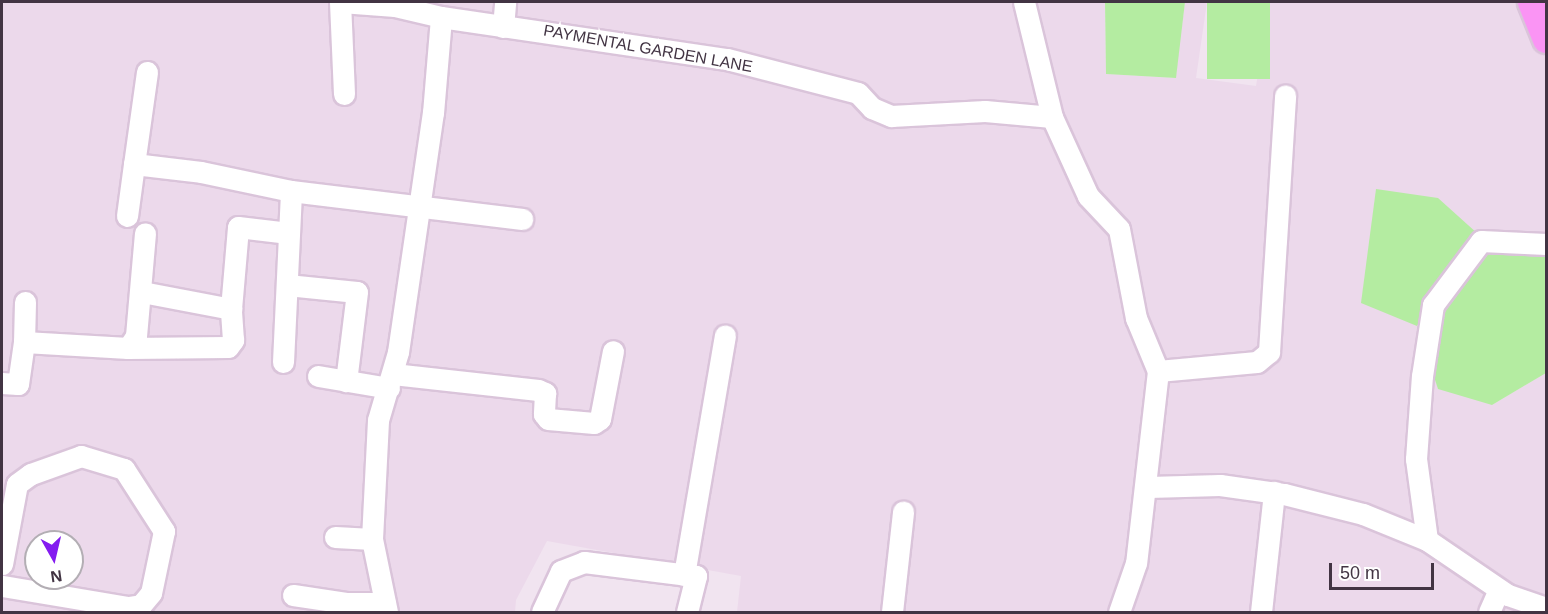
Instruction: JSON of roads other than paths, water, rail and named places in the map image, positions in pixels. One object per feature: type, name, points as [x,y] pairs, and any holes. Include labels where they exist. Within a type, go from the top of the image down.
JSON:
[{"type":"main road","points":[[1531,2],[1546,39]]},
{"type":"street","name":"PAYMENTAL GARDEN LANE","points":[[340,2],[395,6],[441,17],[503,27],[727,59],[858,93],[872,108],[891,116],[985,111],[1052,117]]},
{"type":"street","points":[[340,2],[344,94]]},
{"type":"street","points":[[503,27],[505,2]]},
{"type":"street","points":[[1024,2],[1052,117],[1073,171],[1088,196],[1119,229],[1136,318],[1158,371],[1148,487],[1136,563],[1122,612]]},
{"type":"street","points":[[293,595],[386,608],[372,539],[378,420],[391,381],[433,113],[441,17]]},
{"type":"street","points":[[127,216],[147,72]]},
{"type":"street","points":[[1158,371],[1257,362],[1269,352],[1285,95]]},
{"type":"street","points":[[134,164],[201,172],[291,191],[522,219]]},
{"type":"street","points":[[283,362],[291,191]]},
{"type":"street","points":[[24,342],[128,348],[228,347],[233,340],[231,309],[238,227],[289,233]]},
{"type":"street","points":[[128,348],[136,336],[142,292],[145,233]]},
{"type":"street","points":[[1427,540],[1416,459],[1422,376],[1433,305],[1481,242],[1546,244]]},
{"type":"street","points":[[287,285],[357,292],[346,381]]},
{"type":"street","points":[[142,292],[231,309]]},
{"type":"street","points":[[2,383],[18,384],[24,342],[25,302]]},
{"type":"street","points":[[684,575],[725,335]]},
{"type":"street","points":[[318,376],[346,381],[391,381],[538,390],[545,393],[544,414],[548,419],[594,423],[600,418],[613,351]]},
{"type":"street","points":[[2,564],[13,489],[24,477],[81,456],[119,466],[164,531],[151,593],[141,605],[128,607],[55,604],[2,586]]},
{"type":"street","points":[[1148,487],[1220,484],[1274,492],[1363,514],[1427,540],[1499,590],[1546,608]]},
{"type":"street","points":[[1261,612],[1274,492]]},
{"type":"street","points":[[892,612],[903,512]]},
{"type":"street","points":[[335,537],[372,539]]},
{"type":"street","points":[[542,612],[561,571],[584,562],[696,576],[687,612]]},
{"type":"street","points":[[1489,612],[1499,590]]}]
